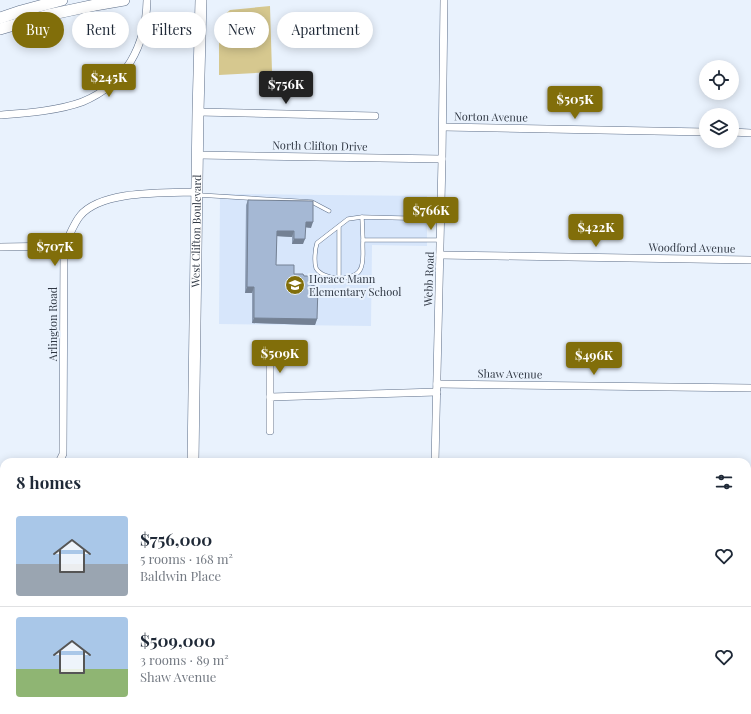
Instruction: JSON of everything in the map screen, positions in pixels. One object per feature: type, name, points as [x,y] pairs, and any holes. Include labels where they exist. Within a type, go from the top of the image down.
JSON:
[{"type":"main road","points":[[0,18],[62,0]]},
{"type":"main road","points":[[0,29],[48,15],[124,0]]},
{"type":"main road","name":"West Clifton Boulevard","points":[[193,458],[201,0]]},
{"type":"street","points":[[0,115],[32,113],[66,106],[82,102],[101,92],[118,78],[132,62],[144,29],[147,16],[147,0]]},
{"type":"street","name":"Webb Road","points":[[436,458],[443,127],[444,0]]},
{"type":"street","points":[[198,112],[375,116]]},
{"type":"street","name":"Norton Avenue","points":[[443,127],[699,132]]},
{"type":"street","points":[[739,132],[751,133]]},
{"type":"street","name":"North Clifton Drive","points":[[198,155],[442,159]]},
{"type":"street","name":"Arlington Road","points":[[61,458],[63,454],[64,246],[79,216],[95,203],[131,195],[197,193]]},
{"type":"street","points":[[0,247],[64,246]]},
{"type":"street","name":"Woodford Avenue","points":[[440,255],[751,260]]},
{"type":"street","points":[[270,350],[270,431]]},
{"type":"street","name":"Shaw Avenue","points":[[437,384],[751,388]]},
{"type":"street","points":[[270,397],[437,392]]},
{"type":"lane","points":[[197,193],[312,202],[329,211]]},
{"type":"lane","points":[[362,217],[363,240],[361,268],[358,273],[351,277],[333,278],[325,276],[316,266],[317,243],[348,220],[362,217],[441,219]]},
{"type":"lane","points":[[339,227],[339,278]]},
{"type":"lane","points":[[363,240],[441,240]]},
{"type":"shaded area","points":[[270,6],[272,72],[219,75],[219,48],[269,48],[269,12],[228,12],[230,10]]},
{"type":"shaded area","name":"Horace Mann Elementary School","points":[[220,194],[427,196],[427,246],[372,245],[371,326],[219,324]]},
{"type":"building","points":[[248,200],[313,201],[313,222],[306,222],[305,239],[294,239],[294,231],[277,231],[276,265],[294,265],[294,274],[311,276],[311,285],[318,286],[317,319],[254,318],[254,287],[247,287]]},
{"type":"place","name":"Horace Mann Elementary School","points":[[295,285]]}]
